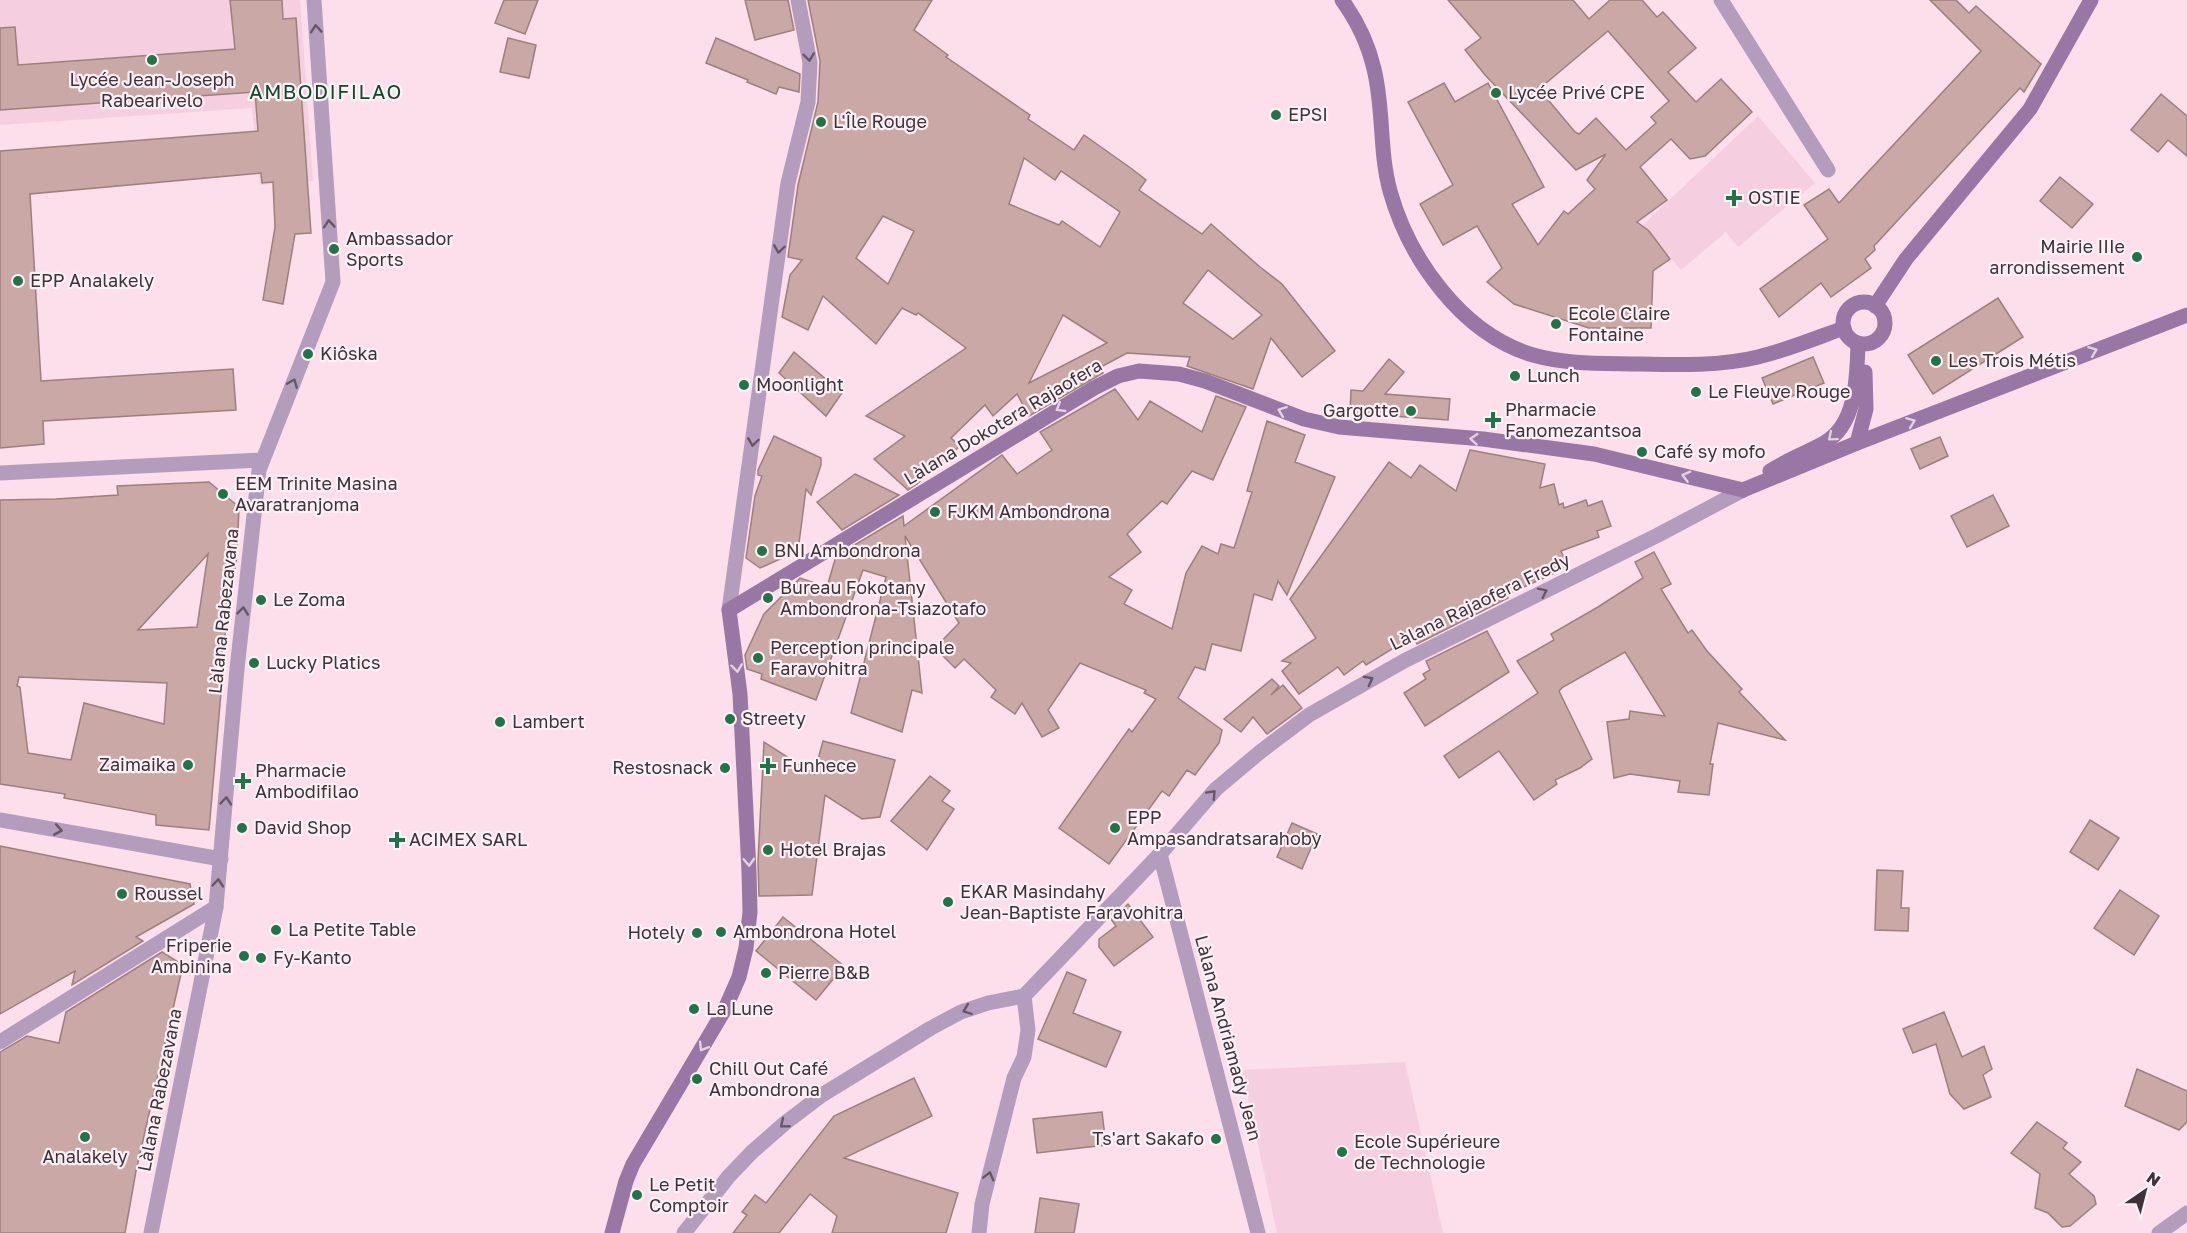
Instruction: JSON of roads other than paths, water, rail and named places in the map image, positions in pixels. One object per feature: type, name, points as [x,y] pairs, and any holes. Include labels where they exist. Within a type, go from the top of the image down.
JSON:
[{"type":"street","name":"Làlana Rabezavana","points":[[151,1233],[216,907],[238,657],[259,470],[333,282],[314,0]]},
{"type":"street","points":[[612,1233],[633,1164],[725,1009],[740,977],[746,948],[750,912],[749,871],[740,694],[729,610],[788,183],[808,102],[810,63],[798,0]]},
{"type":"street","points":[[1342,0],[1354,16],[1367,42],[1372,62],[1389,189],[1412,247],[1431,278],[1454,304],[1504,344],[1533,355],[1570,362],[1683,365],[1758,357],[1844,328]]},
{"type":"street","points":[[1720,0],[1828,170]]},
{"type":"street","points":[[1875,306],[1906,259],[2030,109],[2091,0]]},
{"type":"street","points":[[1855,304],[1875,306],[1884,316],[1884,329],[1877,340],[1861,344],[1852,340],[1844,328],[1846,314],[1855,304]]},
{"type":"street","name":"Làlana Rajaofera Fredy","points":[[1024,996],[1160,854],[1216,789],[1260,752],[1310,715],[1404,661],[1658,535],[1743,490],[1857,443],[2187,315]]},
{"type":"street","points":[[1857,443],[1866,409],[1861,344]]},
{"type":"street","points":[[1743,490],[1787,460],[1825,443],[1839,433],[1850,408],[1857,382],[1861,344]]},
{"type":"street","name":"Làlana Dokotera Rajaofera","points":[[729,610],[1094,388],[1118,376],[1139,371],[1179,374],[1205,381],[1304,419],[1339,426],[1483,440],[1594,454],[1743,490]]},
{"type":"street","points":[[0,473],[262,460]]},
{"type":"street","points":[[0,820],[221,859]]},
{"type":"street","name":"Làlana Andriamady Jean","points":[[1160,854],[1258,1233]]},
{"type":"street","points":[[0,1042],[216,907]]},
{"type":"street","points":[[684,1233],[729,1176],[752,1152],[822,1095],[961,1012],[988,1003],[1024,996],[1028,1030],[1024,1057],[1014,1078],[982,1204],[979,1233]]},
{"type":"street","points":[[2159,1233],[2187,1213]]},
{"type":"place","name":"Lycée Jean-Joseph Rabearivelo","points":[[152,60]]},
{"type":"place","name":"Lycée Privé CPE","points":[[1496,93]]},
{"type":"place","name":"EPSI","points":[[1276,115]]},
{"type":"place","name":"L'Île Rouge","points":[[821,122]]},
{"type":"place","name":"OSTIE","points":[[1734,198]]},
{"type":"place","name":"Ambassador Sports","points":[[334,249]]},
{"type":"place","name":"Mairie IIIe arrondissement","points":[[2137,257]]},
{"type":"place","name":"EPP Analakely","points":[[18,281]]},
{"type":"place","name":"Ecole Claire Fontaine","points":[[1556,324]]},
{"type":"place","name":"Kiôska","points":[[308,354]]},
{"type":"place","name":"Les Trois Métis","points":[[1936,361]]},
{"type":"place","name":"Lunch","points":[[1515,376]]},
{"type":"place","name":"Moonlight","points":[[744,385]]},
{"type":"place","name":"Le Fleuve Rouge","points":[[1696,392]]},
{"type":"place","name":"Gargotte","points":[[1411,411]]},
{"type":"place","name":"Pharmacie Fanomezantsoa","points":[[1493,420]]},
{"type":"place","name":"Café sy mofo","points":[[1642,452]]},
{"type":"place","name":"EEM Trinite Masina Avaratranjoma","points":[[223,494]]},
{"type":"place","name":"FJKM Ambondrona","points":[[935,512]]},
{"type":"place","name":"BNI Ambondrona","points":[[762,551]]},
{"type":"place","name":"Bureau Fokotany Ambondrona-Tsiazotafo","points":[[768,598]]},
{"type":"place","name":"Le Zoma","points":[[261,600]]},
{"type":"place","name":"Perception principale Faravohitra","points":[[758,658]]},
{"type":"place","name":"Lucky Platics","points":[[254,663]]},
{"type":"place","name":"Streety","points":[[730,719]]},
{"type":"place","name":"Lambert","points":[[500,722]]},
{"type":"place","name":"Zaimaika","points":[[188,765]]},
{"type":"place","name":"Funhece","points":[[768,766]]},
{"type":"place","name":"Restosnack","points":[[725,768]]},
{"type":"place","name":"Pharmacie Ambodifilao","points":[[243,781]]},
{"type":"place","name":"David Shop","points":[[242,828]]},
{"type":"place","name":"EPP Ampasandratsarahoby","points":[[1115,828]]},
{"type":"place","name":"ACIMEX SARL","points":[[397,840]]},
{"type":"place","name":"Hotel Brajas","points":[[768,850]]},
{"type":"place","name":"Roussel","points":[[122,894]]},
{"type":"place","name":"EKAR Masindahy Jean-Baptiste Faravohitra","points":[[948,902]]},
{"type":"place","name":"La Petite Table","points":[[276,930]]},
{"type":"place","name":"Ambondrona Hotel","points":[[721,932]]},
{"type":"place","name":"Hotely","points":[[697,933]]},
{"type":"place","name":"Friperie Ambinina","points":[[244,956]]},
{"type":"place","name":"Fy-Kanto","points":[[261,958]]},
{"type":"place","name":"Pierre B&B","points":[[766,973]]},
{"type":"place","name":"La Lune","points":[[694,1009]]},
{"type":"place","name":"Chill Out Café Ambondrona","points":[[697,1079]]},
{"type":"place","name":"Analakely","points":[[85,1137]]},
{"type":"place","name":"Ts'art Sakafo","points":[[1216,1139]]},
{"type":"place","name":"Ecole Supérieure de Technologie","points":[[1342,1152]]},
{"type":"place","name":"Le Petit Comptoir","points":[[637,1195]]},
{"type":"district","name":"AMBODIFILAO","points":[[326,92]]}]
